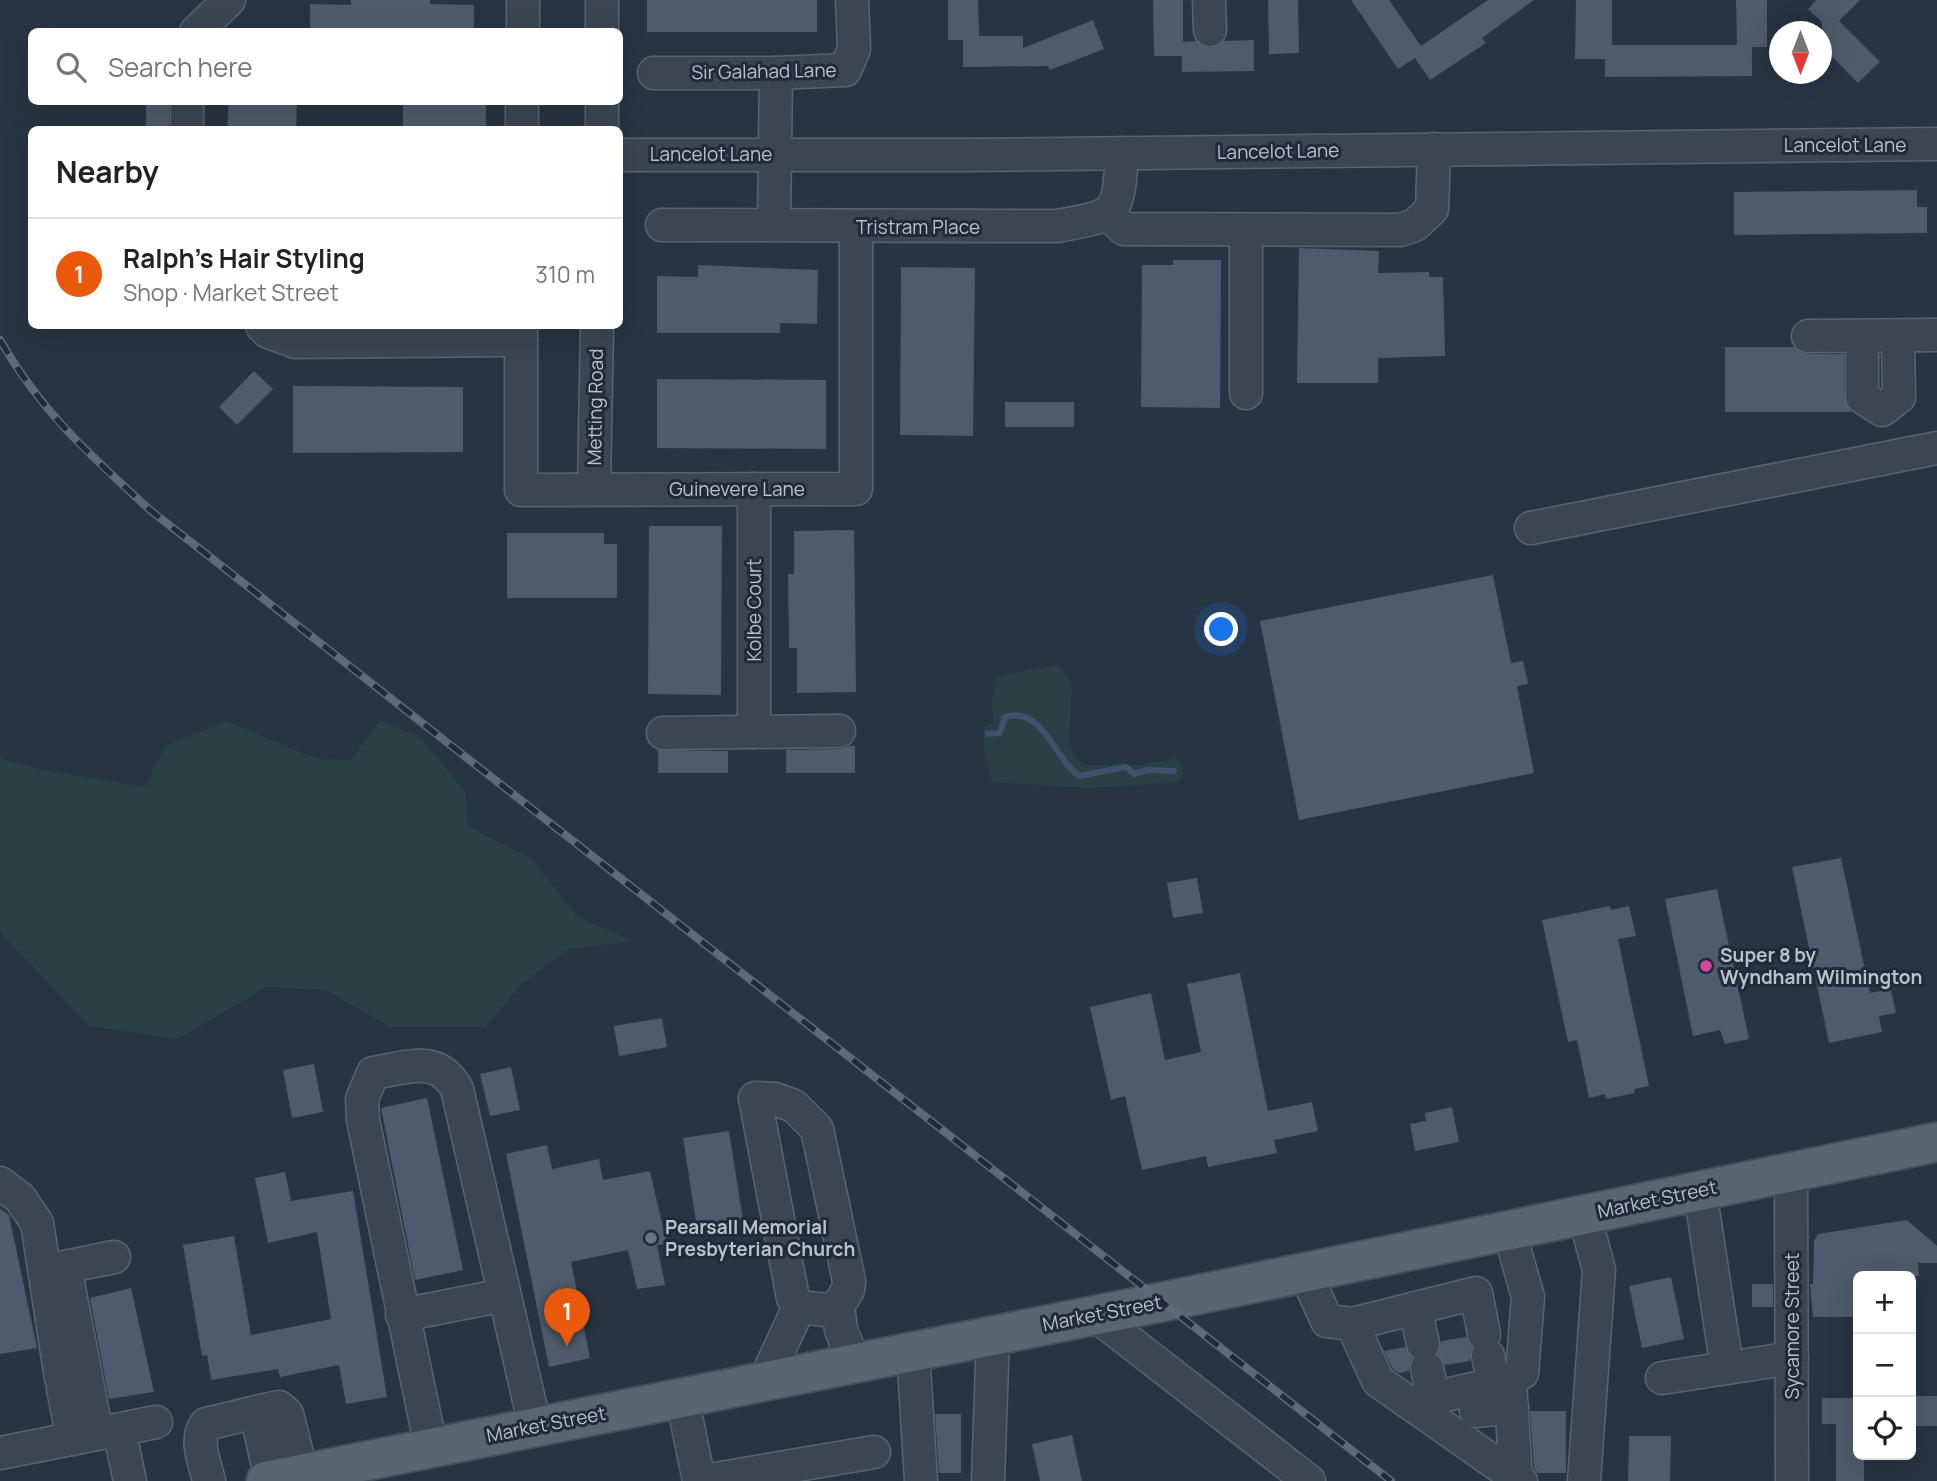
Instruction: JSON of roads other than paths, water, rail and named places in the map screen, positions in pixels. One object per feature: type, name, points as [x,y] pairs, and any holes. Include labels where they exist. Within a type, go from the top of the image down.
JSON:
[{"type":"main road","name":"Market Street","points":[[279,1478],[1937,1142]]},
{"type":"street","points":[[201,28],[229,0]]},
{"type":"street","points":[[523,0],[523,28]]},
{"type":"street","points":[[602,28],[603,0]]},
{"type":"street","name":"Sir Galahad Lane","points":[[654,73],[776,74],[845,70],[854,49],[852,0]]},
{"type":"street","points":[[774,224],[776,74]]},
{"type":"street","points":[[187,105],[187,126]]},
{"type":"street","points":[[522,105],[522,126]]},
{"type":"street","points":[[602,105],[602,126]]},
{"type":"street","name":"Lancelot Lane","points":[[623,155],[1122,153],[1937,144]]},
{"type":"street","points":[[1122,153],[1119,200],[1108,214],[1124,229],[1400,230],[1415,225],[1432,209],[1435,199],[1434,149]]},
{"type":"street","name":"Tristram Place","points":[[662,225],[1057,226],[1108,214]]},
{"type":"street","name":"Guinevere Lane","points":[[521,333],[520,490],[856,489],[856,227]]},
{"type":"street","points":[[1245,393],[1246,230]]},
{"type":"street","points":[[265,329],[296,342],[521,333]]},
{"type":"street","name":"Metting Road","points":[[594,489],[597,329]]},
{"type":"street","points":[[1861,335],[1862,397],[1882,410],[1899,397],[1898,335]]},
{"type":"street","points":[[1808,336],[1937,335]]},
{"type":"street","points":[[1531,528],[1937,448]]},
{"type":"street","name":"Kolbe Court","points":[[754,489],[754,732]]},
{"type":"street","points":[[663,733],[839,731]]},
{"type":"street","points":[[431,1447],[363,1120],[362,1099],[373,1073],[430,1065],[448,1073],[457,1089],[535,1426]]},
{"type":"street","points":[[838,1306],[826,1310],[799,1307],[793,1298],[755,1098],[775,1099],[794,1106],[817,1129],[849,1281],[848,1290],[838,1306],[841,1330],[854,1362]]},
{"type":"street","name":"Sycamore Street","points":[[1791,1172],[1792,1481]]},
{"type":"street","points":[[0,1183],[20,1198],[37,1223],[55,1270],[96,1434]]},
{"type":"street","points":[[1700,1191],[1727,1368]]},
{"type":"street","points":[[1584,1214],[1599,1270],[1584,1481]]},
{"type":"street","points":[[1352,1324],[1378,1381],[1436,1394],[1498,1372],[1522,1373],[1528,1297],[1509,1230]]},
{"type":"street","points":[[55,1270],[114,1257]]},
{"type":"street","points":[[55,1270],[62,1383],[130,1481]]},
{"type":"street","points":[[1305,1272],[1327,1321],[1352,1324],[1476,1293],[1524,1284]]},
{"type":"street","points":[[1476,1293],[1498,1372],[1518,1480]]},
{"type":"street","points":[[402,1315],[504,1295]]},
{"type":"street","points":[[765,1380],[799,1307]]},
{"type":"street","points":[[1415,1308],[1436,1394],[1518,1480]]},
{"type":"street","points":[[1094,1314],[1309,1481]]},
{"type":"street","points":[[988,1481],[993,1334]]},
{"type":"street","points":[[913,1350],[921,1481]]},
{"type":"street","points":[[1662,1378],[1793,1358]]},
{"type":"street","points":[[1436,1394],[1498,1372]]},
{"type":"street","points":[[682,1396],[701,1481],[874,1452]]},
{"type":"street","points":[[209,1481],[200,1440],[205,1424],[279,1408],[284,1410],[279,1478]]},
{"type":"street","points":[[0,1453],[156,1422]]},
{"type":"waterway","points":[[988,734],[1000,733],[1005,717],[1018,715],[1039,726],[1079,776],[1126,767],[1134,774],[1148,770],[1174,771]]},
{"type":"railway","points":[[0,340],[50,411],[87,451],[150,510],[1391,1481]]},
{"type":"place","name":"Super 8 by Wyndham Wilmington","points":[[1706,966]]},
{"type":"place","name":"Pearsall Memorial Presbyterian Church","points":[[651,1238]]},
{"type":"place","name":"Ralph's Hair Styling","points":[[567,1346]]}]
